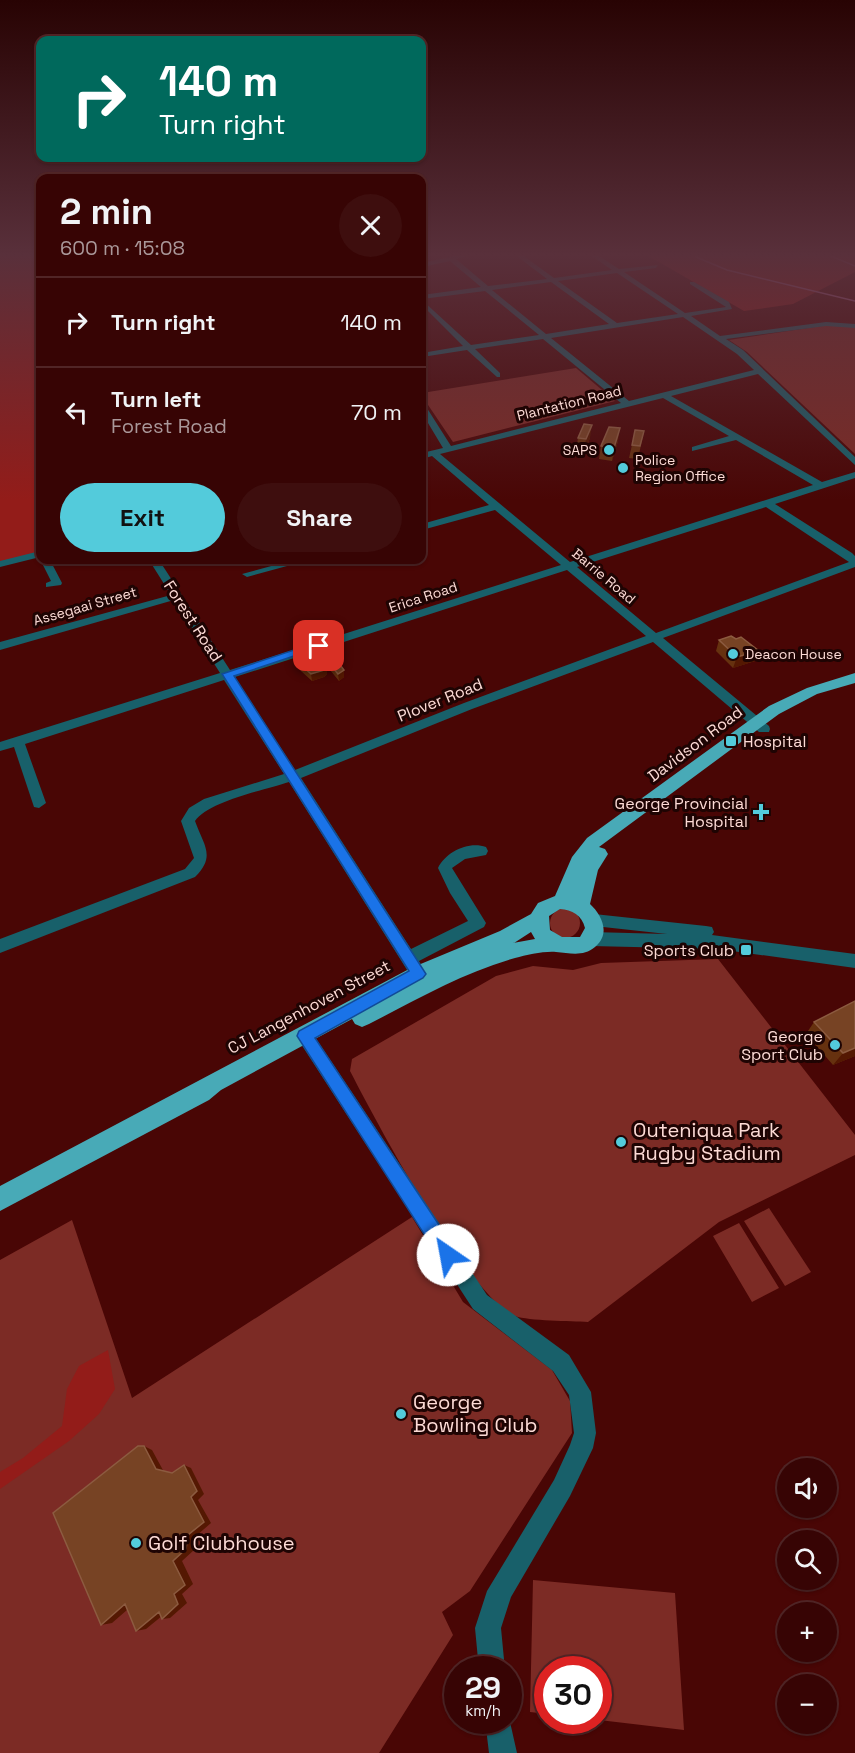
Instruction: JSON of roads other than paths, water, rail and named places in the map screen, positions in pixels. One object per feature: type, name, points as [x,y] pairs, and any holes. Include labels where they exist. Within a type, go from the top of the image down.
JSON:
[{"type":"highway","name":"Davidson Road","points":[[572,904],[589,868],[600,853],[802,695],[855,678]]},
{"type":"highway","name":"Davidson Road","points":[[760,726],[855,687]]},
{"type":"highway","points":[[572,904],[592,929],[574,948],[553,944],[541,933],[539,919],[545,908],[572,904]]},
{"type":"highway","name":"CJ Langenhoven Street","points":[[0,1199],[201,1093],[210,1093],[308,1040],[418,972],[507,938],[539,919]]},
{"type":"highway","name":"CJ Langenhoven Street","points":[[418,972],[553,944]]},
{"type":"street","points":[[457,336],[497,375]]},
{"type":"street","points":[[426,354],[554,336]]},
{"type":"street","points":[[716,336],[740,352],[855,462]]},
{"type":"street","points":[[719,338],[736,336]]},
{"type":"street","points":[[546,337],[627,404]]},
{"type":"street","name":"Plantation Road","points":[[427,454],[760,371]]},
{"type":"street","points":[[664,395],[820,486]]},
{"type":"street","points":[[426,413],[448,449]]},
{"type":"street","points":[[695,448],[737,437]]},
{"type":"street","name":"Barrie Road","points":[[427,454],[497,506],[760,726]]},
{"type":"street","name":"Erica Road","points":[[0,747],[855,475]]},
{"type":"street","name":"Plover Road","points":[[0,946],[190,873],[200,863],[201,858],[188,826],[194,812],[209,803],[293,776],[468,706],[854,564],[854,560],[848,555],[767,503]]},
{"type":"street","points":[[426,526],[497,506]]},
{"type":"street","points":[[0,564],[36,555]]},
{"type":"street","points":[[47,564],[57,583],[50,585]]},
{"type":"street","name":"Forest Road","points":[[156,564],[418,972]]},
{"type":"street","points":[[247,574],[288,564]]},
{"type":"street","name":"Assegaai Street","points":[[0,646],[178,596]]},
{"type":"street","points":[[18,741],[39,803]]},
{"type":"street","points":[[418,972],[478,923],[455,889],[445,868],[450,860],[473,851],[481,851]]},
{"type":"street","points":[[592,929],[855,953]]},
{"type":"street","points":[[592,929],[718,942],[855,961]]},
{"type":"street","points":[[308,1040],[480,1302],[561,1363],[580,1392],[585,1417],[585,1433],[581,1448],[562,1488],[500,1591],[488,1628],[491,1656]]},
{"type":"street","points":[[500,1734],[503,1753]]},
{"type":"place","name":"SAPS","points":[[609,450]]},
{"type":"place","name":"Police Region Office","points":[[623,468]]},
{"type":"place","name":"Deacon House","points":[[733,654]]},
{"type":"place","name":"Hospital","points":[[731,741]]},
{"type":"place","name":"George Provincial Hospital","points":[[761,812]]},
{"type":"place","name":"Sports Club","points":[[746,950]]},
{"type":"place","name":"George Sport Club","points":[[835,1045]]},
{"type":"place","name":"Outeniqua Park Rugby Stadium","points":[[621,1142]]},
{"type":"place","name":"George Bowling Club","points":[[401,1414]]},
{"type":"place","name":"Golf Clubhouse","points":[[136,1543]]}]
